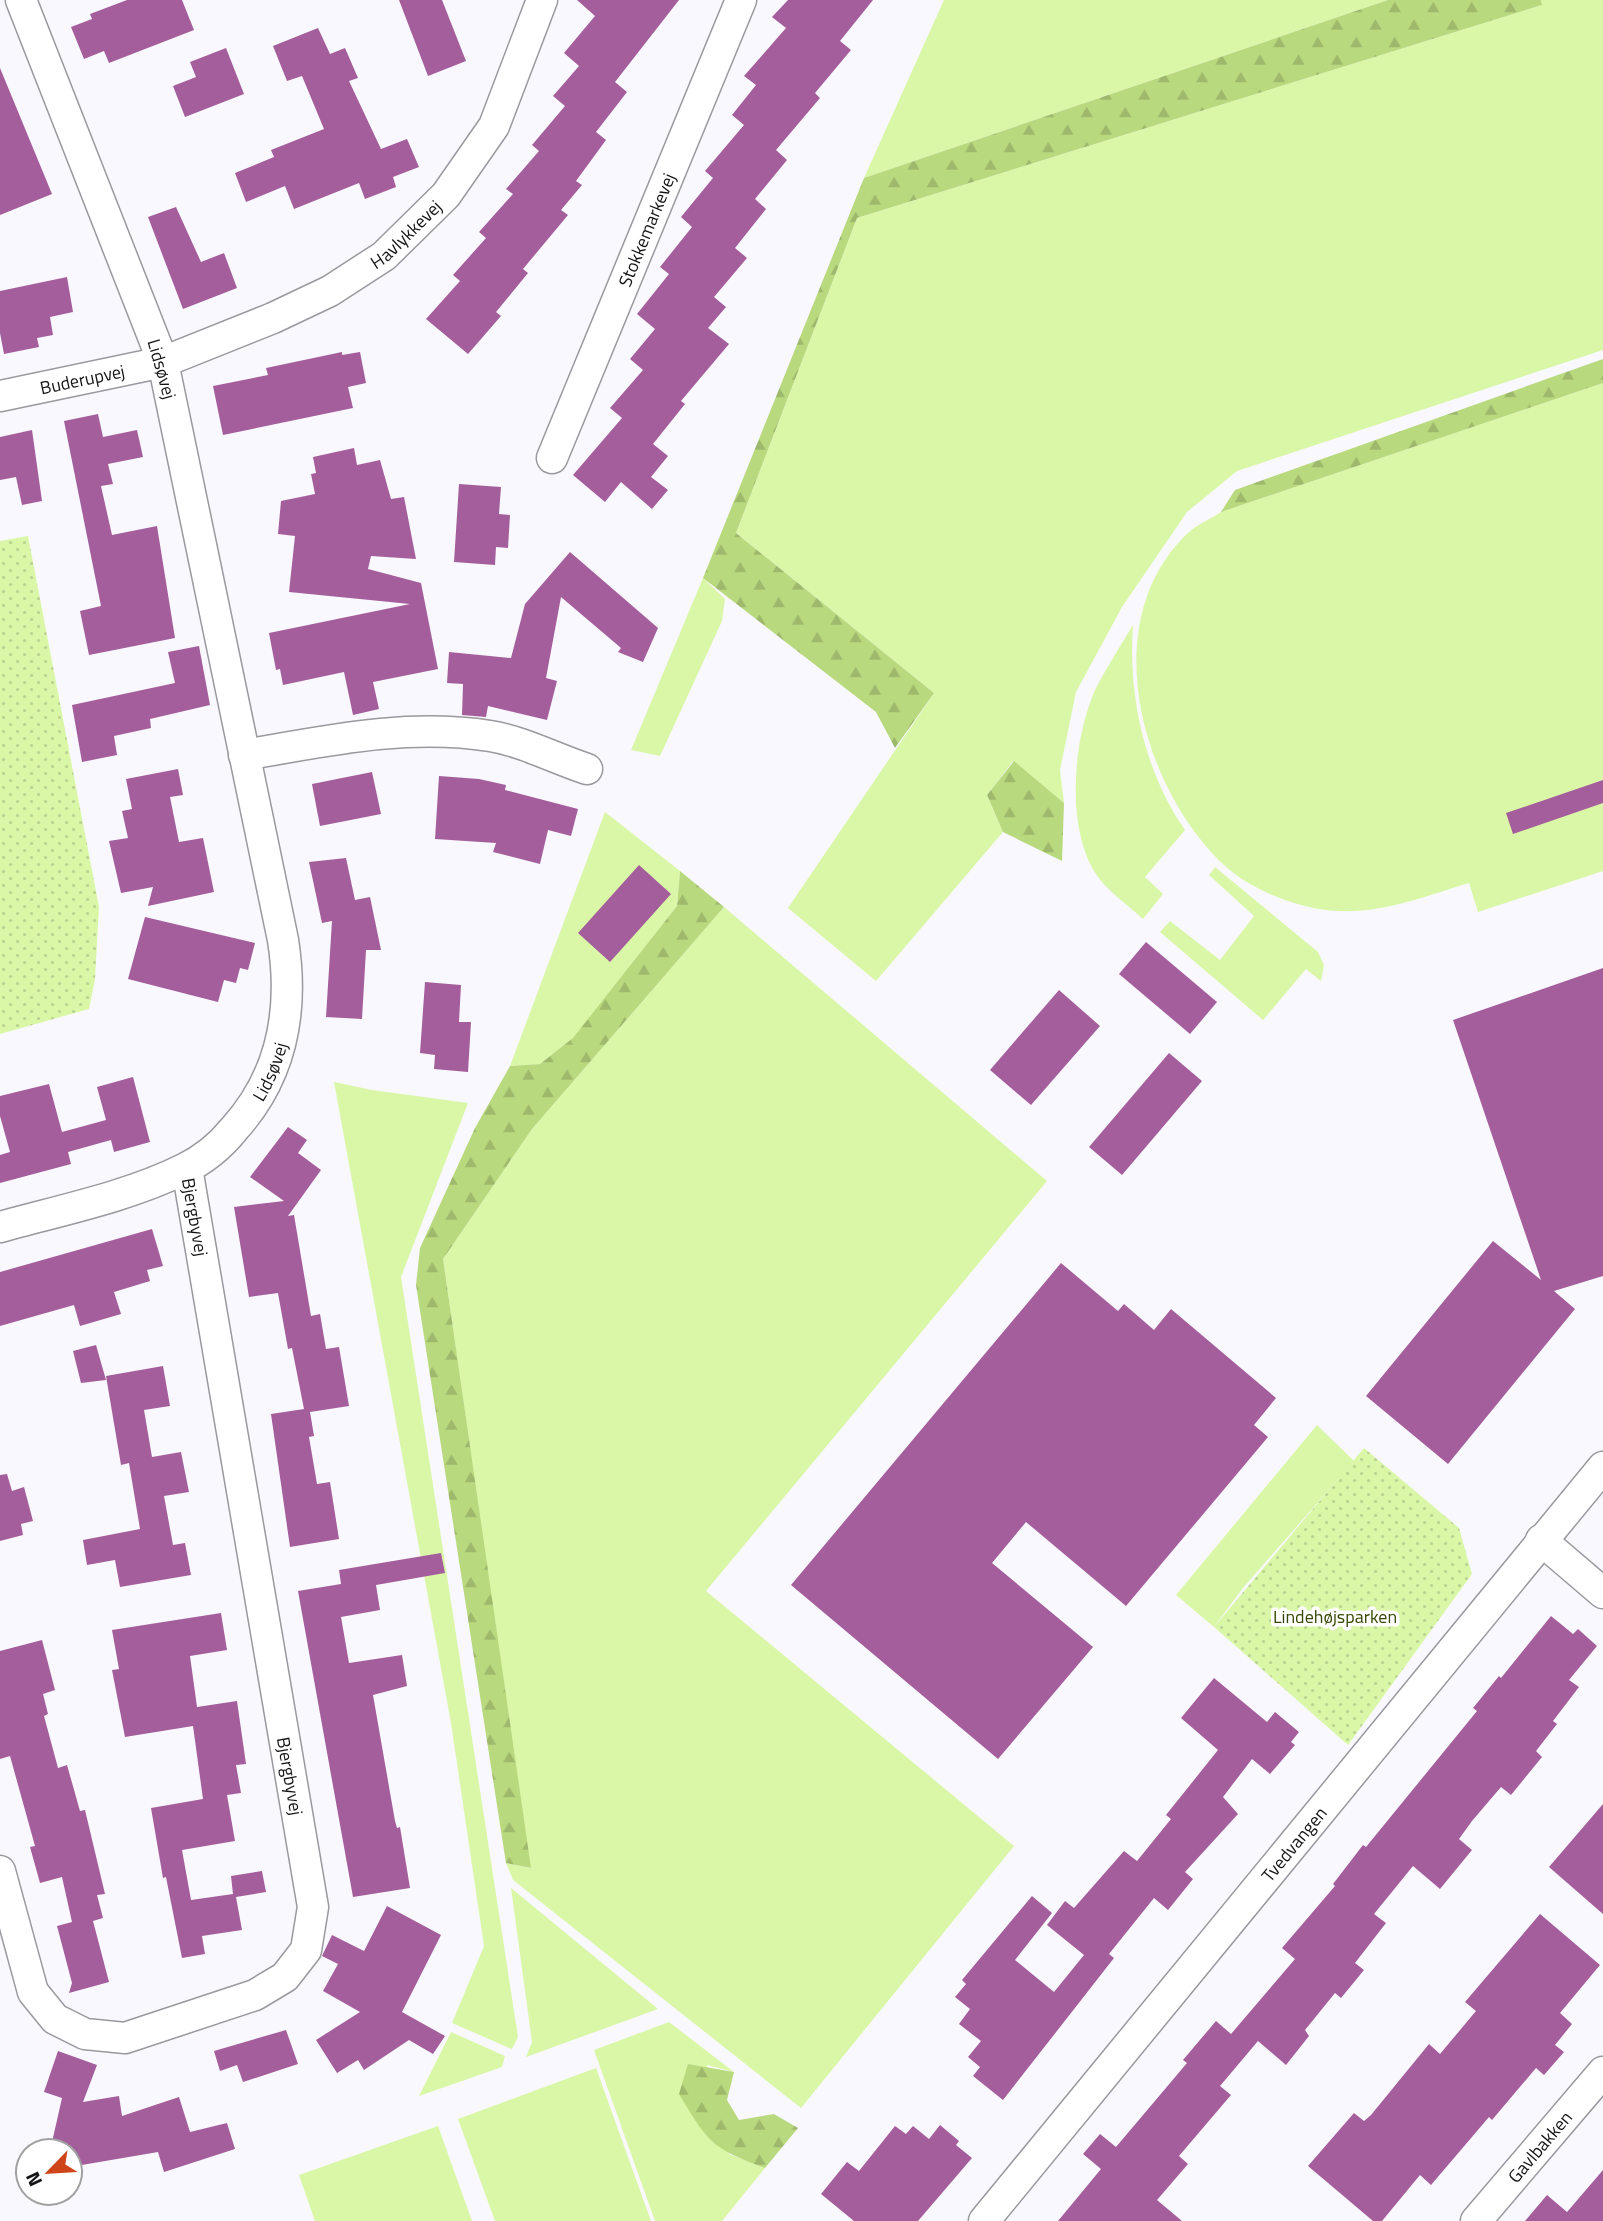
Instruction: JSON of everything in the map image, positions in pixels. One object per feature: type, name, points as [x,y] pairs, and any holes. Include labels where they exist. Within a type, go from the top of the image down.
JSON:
[{"type":"street","name":"Lidsøvej","points":[[0,1227],[138,1188],[187,1168],[222,1143],[251,1111],[281,1050],[288,1008],[283,940],[163,362],[21,0]]},
{"type":"street","name":"Havlykkevej","points":[[163,362],[273,318],[330,290],[384,257],[446,194],[494,126],[542,0]]},
{"type":"street","name":"Stokkemarkevej","points":[[552,458],[741,0]]},
{"type":"street","name":"Buderupvej","points":[[0,396],[163,362]]},
{"type":"street","points":[[244,755],[368,733],[437,733],[492,737],[587,769]]},
{"type":"street","name":"Bjergbyvej","points":[[0,1871],[33,1992],[55,2019],[85,2034],[124,2038],[255,1995],[285,1977],[306,1950],[313,1907],[187,1168]]},
{"type":"street","name":"Tvedvangen","points":[[984,2221],[1603,1466]]},
{"type":"street","points":[[1541,1540],[1603,1593]]},
{"type":"street","name":"Gavlbakken","points":[[1476,2221],[1603,2072]]},
{"type":"green space","points":[[944,0],[1388,0],[864,178]]},
{"type":"green space","points":[[1388,0],[1541,0],[1542,5],[857,218],[736,533],[934,693],[895,748],[876,712],[703,578],[864,178]]},
{"type":"green space","points":[[1541,0],[1603,0],[1603,350],[1237,471],[1187,512],[1122,607],[1076,692],[1060,770],[1064,803],[1013,761],[987,795],[1003,832],[876,981],[788,908],[934,693],[736,533],[857,218],[1542,5]]},
{"type":"green space","points":[[1603,359],[1603,383],[1221,512],[1235,490]]},
{"type":"green space","points":[[1603,383],[1603,871],[1478,912],[1469,883],[1377,909],[1339,911],[1307,907],[1281,899],[1233,873],[1195,832],[1170,792],[1151,749],[1140,702],[1136,655],[1143,610],[1160,568],[1189,532],[1221,512]]},
{"type":"green space","points":[[28,536],[99,907],[95,979],[89,1009],[0,1034],[0,541]]},
{"type":"green space","points":[[703,578],[725,599],[722,621],[660,756],[631,750]]},
{"type":"green space","points":[[1133,625],[1133,679],[1142,732],[1159,783],[1185,830],[1145,877],[1163,894],[1143,919],[1096,874],[1086,854],[1076,807],[1078,755],[1089,706],[1101,678]]},
{"type":"green space","points":[[1014,761],[1064,803],[1062,861],[1003,832],[987,795]]},
{"type":"green space","points":[[605,812],[680,871],[677,906],[573,1039],[540,1064],[510,1066]]},
{"type":"green space","points":[[1215,867],[1318,952],[1324,965],[1321,981],[1306,969],[1263,1020],[1160,932],[1170,921],[1220,960],[1254,916],[1209,875]]},
{"type":"green space","points":[[680,871],[724,907],[532,1129],[443,1259],[531,1868],[506,1863],[416,1285],[420,1248],[475,1128],[510,1066],[540,1064],[573,1038],[677,906]]},
{"type":"green space","points":[[724,907],[1047,1181],[706,1591],[1014,1846],[801,2108],[513,1880],[506,1863],[530,1868],[443,1259],[532,1129]]},
{"type":"green space","points":[[334,1082],[468,1103],[401,1277],[518,2037],[512,2049],[452,2023],[484,1946],[451,1723]]},
{"type":"green space","points":[[1317,1425],[1354,1461],[1243,1588],[1214,1627],[1176,1595]]},
{"type":"green space","name":"Lindehøjsparken","points":[[1364,1448],[1459,1528],[1472,1574],[1348,1745],[1214,1627]]},
{"type":"green space","points":[[511,1888],[658,2009],[526,2057],[532,2042]]},
{"type":"green space","points":[[669,2022],[734,2072],[707,2065],[729,2154],[765,2168],[722,2221],[655,2221],[594,2050]]},
{"type":"green space","points":[[451,2032],[505,2056],[502,2067],[419,2096]]},
{"type":"green space","points":[[688,2064],[734,2072],[727,2100],[739,2120],[774,2114],[798,2128],[765,2168],[722,2148],[713,2142],[697,2123],[679,2094]]},
{"type":"green space","points":[[596,2068],[651,2221],[495,2221],[458,2119]]},
{"type":"green space","points":[[438,2126],[472,2221],[315,2221],[299,2175]]},
{"type":"building","points":[[127,0],[182,0],[194,30],[109,63],[104,51],[84,59],[71,27],[92,19],[90,14]]},
{"type":"building","points":[[399,0],[442,0],[466,61],[428,76]]},
{"type":"building","points":[[577,0],[679,0],[615,82],[627,92],[596,132],[606,140],[576,181],[582,185],[561,210],[568,215],[523,269],[528,273],[496,312],[501,316],[468,354],[426,319],[460,281],[453,275],[486,238],[479,232],[513,194],[506,189],[539,151],[532,145],[565,106],[553,96],[579,66],[564,53],[595,16]]},
{"type":"building","points":[[788,0],[873,0],[840,41],[851,50],[815,93],[820,98],[776,150],[787,160],[755,199],[766,209],[735,248],[747,258],[714,297],[726,307],[708,328],[729,344],[681,401],[685,404],[653,444],[668,456],[651,477],[668,490],[652,509],[621,482],[605,502],[573,475],[622,418],[610,408],[643,370],[630,359],[655,329],[637,314],[669,274],[660,267],[692,227],[681,217],[713,178],[705,171],[744,125],[732,115],[756,85],[744,76],[786,28],[772,17]]},
{"type":"building","points":[[318,28],[330,54],[345,48],[358,78],[349,81],[381,149],[407,139],[419,167],[393,177],[396,187],[365,199],[359,183],[294,209],[285,186],[246,202],[235,173],[274,157],[271,150],[324,129],[302,76],[287,81],[273,46]]},
{"type":"building","points":[[226,48],[244,94],[185,117],[173,86],[196,77],[190,62]]},
{"type":"building","points":[[0,68],[52,194],[0,215]]},
{"type":"building","points":[[176,207],[201,262],[224,253],[237,288],[183,309],[148,217]]},
{"type":"building","points":[[67,277],[73,312],[50,317],[53,335],[37,338],[39,347],[4,354],[0,333],[0,291]]},
{"type":"building","points":[[342,352],[342,355],[360,352],[366,383],[348,387],[353,408],[223,435],[213,386],[268,375],[266,368]]},
{"type":"building","points":[[98,414],[103,437],[137,430],[143,457],[108,464],[113,484],[101,486],[112,535],[157,526],[175,638],[89,655],[80,611],[101,606],[64,421]]},
{"type":"building","points":[[32,430],[42,501],[22,505],[16,477],[0,480],[0,437]]},
{"type":"building","points":[[354,448],[357,465],[380,460],[391,499],[404,497],[416,559],[371,556],[368,569],[421,583],[438,669],[373,682],[379,709],[353,715],[344,672],[283,685],[280,669],[276,670],[269,633],[410,604],[289,592],[295,536],[278,534],[281,501],[315,494],[311,474],[316,473],[313,457]]},
{"type":"building","points":[[459,484],[501,487],[499,514],[510,515],[508,548],[496,547],[495,565],[454,562]]},
{"type":"building","points":[[570,552],[658,628],[643,662],[618,652],[621,648],[561,597],[546,678],[557,681],[547,720],[488,706],[486,717],[462,715],[463,684],[447,683],[449,652],[511,658],[525,604]]},
{"type":"building","points":[[199,646],[210,705],[150,719],[151,728],[114,736],[117,755],[82,762],[72,705],[175,683],[168,652]]},
{"type":"building","points":[[178,769],[183,795],[170,797],[179,842],[203,838],[214,892],[148,906],[153,887],[121,893],[109,841],[128,838],[122,811],[132,809],[126,779]]},
{"type":"building","points":[[372,772],[381,814],[320,826],[312,784]]},
{"type":"building","points":[[439,776],[479,779],[506,785],[505,790],[578,809],[571,836],[548,830],[540,864],[493,852],[496,843],[435,839]]},
{"type":"building","points":[[1603,780],[1603,803],[1513,834],[1506,813]]},
{"type":"building","points":[[346,858],[355,900],[370,897],[381,950],[366,950],[362,1019],[326,1017],[332,921],[322,923],[309,862]]},
{"type":"building","points":[[639,865],[671,894],[610,962],[578,933]]},
{"type":"building","points":[[145,917],[255,943],[248,970],[240,968],[236,983],[224,980],[218,1002],[128,979]]},
{"type":"building","points":[[1146,942],[1217,1002],[1190,1034],[1119,974]]},
{"type":"building","points":[[1603,968],[1603,1276],[1554,1291],[1575,1309],[1448,1464],[1366,1396],[1493,1241],[1541,1280],[1453,1020]]},
{"type":"building","points":[[425,982],[461,985],[459,1022],[471,1022],[468,1072],[434,1069],[435,1055],[420,1053]]},
{"type":"building","points":[[1059,990],[1100,1026],[1031,1105],[990,1070]]},
{"type":"building","points":[[1169,1053],[1202,1081],[1122,1175],[1089,1147]]},
{"type":"building","points":[[133,1077],[150,1142],[114,1152],[111,1140],[68,1152],[71,1164],[0,1183],[0,1155],[10,1152],[0,1116],[0,1096],[49,1084],[62,1132],[106,1120],[97,1087]]},
{"type":"building","points":[[288,1127],[307,1140],[298,1153],[321,1170],[288,1216],[294,1215],[311,1316],[320,1314],[326,1349],[339,1347],[349,1406],[310,1412],[314,1436],[309,1437],[317,1484],[330,1482],[339,1539],[290,1547],[271,1414],[304,1409],[292,1348],[288,1349],[278,1293],[249,1297],[234,1207],[284,1201],[250,1177]]},
{"type":"building","points":[[152,1229],[163,1266],[147,1270],[150,1281],[114,1292],[121,1314],[80,1326],[74,1305],[0,1326],[0,1272]]},
{"type":"building","points":[[1061,1263],[1118,1311],[1124,1304],[1154,1330],[1171,1309],[1276,1398],[1254,1425],[1268,1437],[1126,1606],[1026,1522],[992,1563],[1093,1647],[998,1759],[791,1585]]},
{"type":"building","points":[[96,1345],[106,1380],[81,1383],[73,1351]]},
{"type":"building","points":[[163,1366],[170,1406],[144,1410],[152,1457],[181,1452],[189,1492],[164,1496],[173,1545],[185,1543],[191,1575],[120,1587],[115,1560],[87,1565],[83,1540],[140,1529],[129,1463],[121,1465],[106,1376]]},
{"type":"building","points":[[7,1474],[12,1491],[24,1487],[33,1521],[21,1524],[23,1535],[0,1541],[0,1475]]},
{"type":"building","points":[[441,1553],[445,1573],[376,1585],[380,1610],[341,1617],[349,1663],[402,1655],[407,1686],[373,1695],[395,1821],[397,1828],[400,1827],[410,1888],[353,1897],[298,1591],[341,1584],[339,1570]]},
{"type":"building","points":[[221,1613],[227,1650],[190,1656],[197,1707],[237,1701],[246,1764],[236,1765],[241,1793],[227,1795],[235,1841],[182,1850],[191,1900],[233,1894],[231,1876],[262,1871],[266,1892],[236,1897],[242,1930],[202,1936],[205,1954],[182,1958],[166,1877],[163,1878],[151,1808],[203,1799],[193,1726],[125,1737],[112,1670],[119,1669],[112,1630]]},
{"type":"building","points":[[1551,1616],[1573,1634],[1578,1629],[1597,1646],[1569,1680],[1579,1687],[1553,1721],[1557,1724],[1536,1751],[1542,1757],[1511,1795],[1501,1787],[1472,1821],[1459,1839],[1472,1850],[1440,1889],[1413,1866],[1374,1914],[1386,1923],[1355,1963],[1364,1970],[1341,1998],[1335,1993],[1305,2030],[1309,2036],[1286,2065],[1258,2041],[1220,2086],[1231,2095],[1179,2156],[1188,2164],[1157,2200],[1182,2221],[1058,2221],[1101,2169],[1083,2154],[1100,2134],[1116,2147],[1187,2063],[1183,2060],[1216,2021],[1231,2034],[1295,1959],[1282,1948],[1335,1886],[1333,1884],[1363,1845],[1366,1847],[1477,1711],[1473,1708]]},
{"type":"building","points":[[42,1640],[55,1690],[43,1694],[48,1714],[44,1716],[58,1768],[67,1765],[80,1811],[85,1810],[105,1894],[97,1895],[103,1918],[93,1921],[109,1982],[69,1993],[72,1983],[57,1926],[72,1922],[62,1877],[40,1883],[30,1847],[35,1846],[10,1756],[0,1759],[0,1651]]},
{"type":"building","points":[[1214,1678],[1267,1722],[1275,1712],[1299,1732],[1291,1742],[1295,1745],[1270,1774],[1252,1759],[1223,1797],[1238,1814],[1185,1872],[1193,1879],[1168,1910],[1154,1898],[1109,1954],[1114,1958],[1003,2100],[973,2076],[980,2067],[968,2057],[981,2041],[959,2024],[970,2009],[955,1997],[966,1984],[962,1980],[1032,1896],[1052,1913],[1015,1960],[1054,1992],[1084,1955],[1047,1925],[1065,1901],[1074,1908],[1124,1851],[1137,1861],[1171,1819],[1166,1815],[1218,1750],[1181,1718]]},
{"type":"building","points":[[1603,1804],[1603,1914],[1549,1867]]},
{"type":"building","points":[[387,1906],[441,1935],[402,2012],[445,2036],[433,2054],[409,2040],[364,2070],[358,2060],[337,2073],[316,2040],[360,2012],[323,1991],[338,1964],[322,1956],[332,1935],[364,1951]]},
{"type":"building","points":[[1540,1914],[1600,1965],[1560,2013],[1572,2024],[1555,2045],[1564,2052],[1544,2075],[1536,2068],[1492,2120],[1489,2117],[1431,2185],[1420,2175],[1382,2221],[1373,2221],[1308,2166],[1354,2113],[1364,2121],[1371,2115],[1429,2044],[1440,2054],[1476,2011],[1465,2002]]},
{"type":"building","points":[[286,2030],[298,2064],[243,2082],[237,2065],[220,2071],[214,2051]]},
{"type":"building","points":[[58,2051],[97,2065],[83,2102],[119,2096],[122,2116],[179,2097],[190,2132],[227,2123],[235,2149],[164,2172],[158,2152],[84,2165],[84,2137],[53,2137],[62,2098],[44,2092]]},
{"type":"building","points":[[940,2125],[959,2141],[956,2145],[972,2158],[918,2221],[854,2221],[821,2194],[847,2162],[859,2171],[895,2126],[906,2134],[913,2126],[929,2139]]},
{"type":"building","points":[[1603,2170],[1603,2221],[1525,2221],[1547,2195],[1567,2212]]}]
